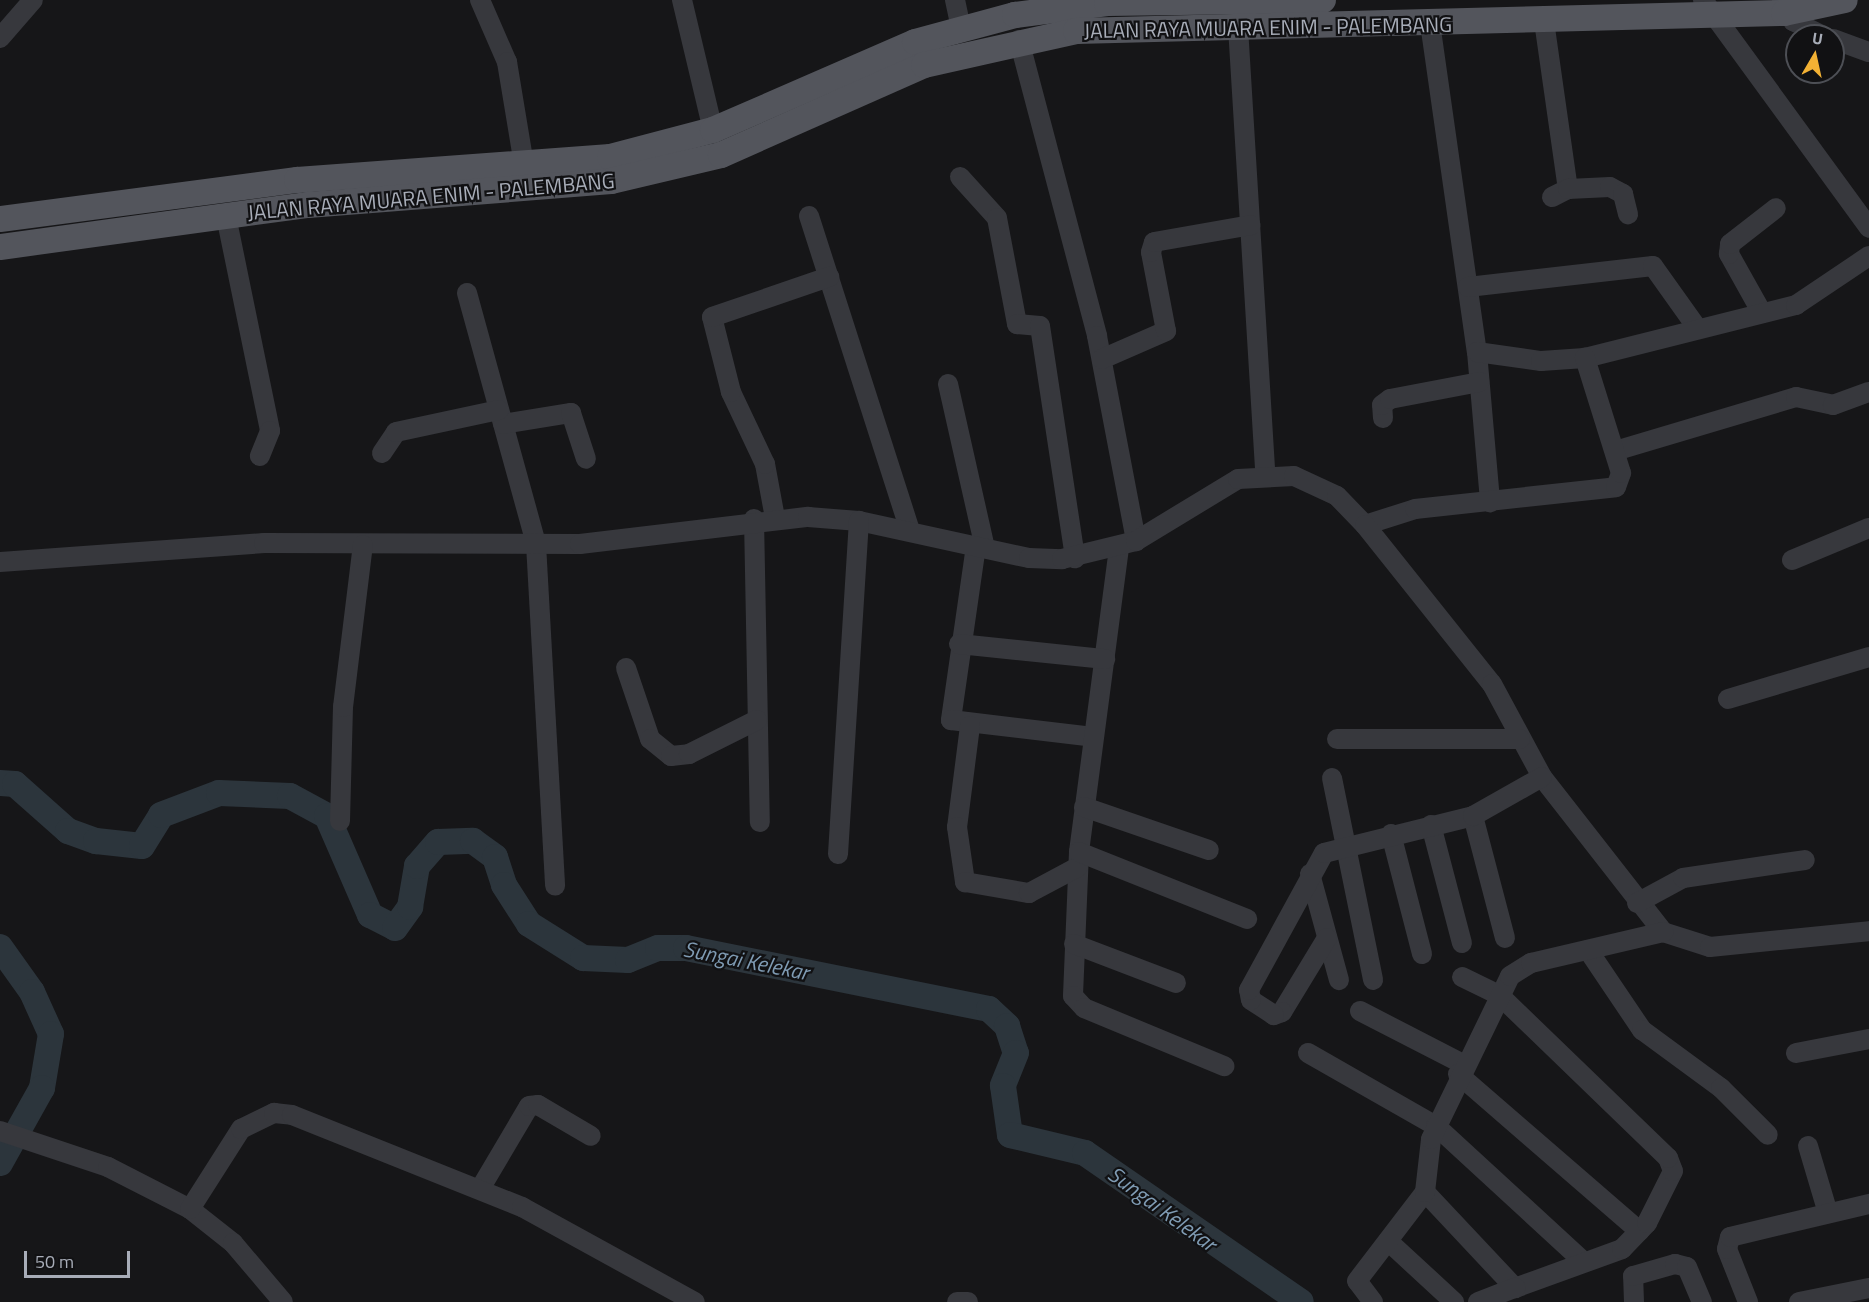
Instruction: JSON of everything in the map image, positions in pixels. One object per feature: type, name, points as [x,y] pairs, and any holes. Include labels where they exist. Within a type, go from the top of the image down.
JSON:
[{"type":"main road","name":"JALAN RAYA MUARA ENIM - PALEMBANG","points":[[11,218],[297,180],[610,157],[713,130],[915,42],[962,28],[1076,6],[1323,0]]},
{"type":"main road","name":"JALAN RAYA MUARA ENIM - PALEMBANG","points":[[0,246],[226,216],[543,189],[669,168],[721,155],[924,65],[1019,40],[1106,28],[1430,23],[1557,14],[1783,6],[1845,0]]},
{"type":"main road","points":[[58,211],[63,238]]},
{"type":"main road","points":[[11,218],[29,243]]},
{"type":"street","points":[[0,38],[33,0]]},
{"type":"street","points":[[480,0],[507,62],[524,165]]},
{"type":"street","points":[[682,0],[713,130]]},
{"type":"street","points":[[955,0],[962,28]]},
{"type":"street","points":[[1783,6],[1808,24]]},
{"type":"street","points":[[1706,7],[1869,228]]},
{"type":"street","points":[[1557,14],[1560,193],[1616,189],[1623,194],[1628,214]]},
{"type":"street","points":[[1430,23],[1477,352],[1490,502]]},
{"type":"street","points":[[1238,27],[1265,474]]},
{"type":"street","points":[[1019,40],[1102,359],[1127,545],[1105,659],[1084,807],[1078,860],[1071,988],[1077,1003],[1224,1066]]},
{"type":"street","points":[[1845,43],[1869,52]]},
{"type":"street","points":[[960,177],[997,218],[1017,324],[1040,326],[1075,558]]},
{"type":"street","points":[[1762,313],[1729,254],[1730,244],[1776,208]]},
{"type":"street","points":[[226,216],[270,431],[260,456]]},
{"type":"street","points":[[809,216],[910,530]]},
{"type":"street","points":[[1102,359],[1166,331],[1151,252],[1154,242],[1251,225]]},
{"type":"street","points":[[1477,352],[1541,361],[1585,358],[1804,302],[1869,256]]},
{"type":"street","points":[[1468,287],[1653,266],[1698,329]]},
{"type":"street","points":[[775,518],[765,464],[731,392],[712,317],[829,277]]},
{"type":"street","points":[[467,293],[536,544],[555,885]]},
{"type":"street","points":[[1365,525],[1415,509],[1616,487],[1621,473],[1585,358]]},
{"type":"street","points":[[1383,418],[1382,405],[1390,399],[1479,382]]},
{"type":"street","points":[[948,384],[980,547],[959,644],[949,715],[970,726],[1093,737]]},
{"type":"street","points":[[1615,451],[1796,397],[1833,405],[1869,392]]},
{"type":"street","points":[[382,453],[396,432],[501,417],[571,413],[586,459]]},
{"type":"street","points":[[0,562],[264,543],[536,544],[651,537],[754,519],[775,518],[859,521],[910,530],[1029,558],[1075,558],[1127,545],[1227,483],[1265,474],[1294,476],[1322,486],[1365,525],[1492,684],[1542,777],[1637,903],[1663,932],[1710,947],[1869,932]]},
{"type":"street","points":[[754,519],[760,822]]},
{"type":"street","points":[[838,854],[859,521]]},
{"type":"street","points":[[1791,560],[1869,528]]},
{"type":"street","points":[[340,821],[343,707],[363,545]]},
{"type":"street","points":[[959,644],[1105,659]]},
{"type":"street","points":[[1728,699],[1869,657]]},
{"type":"street","points":[[626,668],[650,739],[671,756],[689,754],[757,720]]},
{"type":"street","points":[[970,726],[957,827],[965,882],[1029,893],[1078,860]]},
{"type":"street","points":[[1337,739],[1520,739]]},
{"type":"street","points":[[1327,938],[1282,1012],[1274,1015],[1251,1000],[1249,990],[1310,874],[1324,853],[1348,844],[1473,816],[1542,777]]},
{"type":"street","points":[[1332,778],[1348,844],[1373,980]]},
{"type":"street","points":[[1084,807],[1209,850]]},
{"type":"street","points":[[1473,816],[1505,938]]},
{"type":"street","points":[[1431,825],[1462,943]]},
{"type":"street","points":[[1391,834],[1422,954]]},
{"type":"street","points":[[1078,860],[1247,918]]},
{"type":"street","points":[[1637,903],[1683,878],[1805,860]]},
{"type":"street","points":[[1310,874],[1339,981]]},
{"type":"street","points":[[1373,1302],[1358,1281],[1425,1192],[1436,1126],[1461,1069],[1499,995],[1519,968],[1663,932]]},
{"type":"street","points":[[1074,944],[1176,982]]},
{"type":"street","points":[[1588,950],[1642,1030],[1721,1088],[1768,1135]]},
{"type":"street","points":[[1462,977],[1499,995],[1672,1164],[1671,1176],[1639,1232],[1618,1251],[1478,1302]]},
{"type":"street","points":[[1360,1011],[1461,1069],[1639,1232]]},
{"type":"street","points":[[1796,1053],[1869,1040]]},
{"type":"street","points":[[1308,1053],[1436,1126],[1583,1262]]},
{"type":"street","points":[[480,1188],[529,1106],[538,1105],[591,1136]]},
{"type":"street","points":[[190,1209],[241,1129],[274,1113],[480,1188],[555,1223],[694,1302]]},
{"type":"street","points":[[0,1131],[30,1139],[108,1167],[190,1209],[233,1243],[283,1302]]},
{"type":"street","points":[[1808,1146],[1828,1213]]},
{"type":"street","points":[[1425,1192],[1515,1288]]},
{"type":"street","points":[[1748,1302],[1727,1249],[1730,1238],[1869,1204]]},
{"type":"street","points":[[1388,1241],[1454,1302]]},
{"type":"street","points":[[1633,1302],[1633,1276],[1681,1264],[1690,1271],[1702,1302]]},
{"type":"street","points":[[1799,1302],[1869,1288]]},
{"type":"street","points":[[957,1302],[968,1302]]},
{"type":"waterway","name":"Sungai Kelekar","points":[[0,783],[15,784],[68,831],[96,841],[142,846],[161,815],[219,793],[290,796],[327,816],[370,915],[395,928],[410,907],[417,866],[438,842],[473,841],[495,857],[504,885],[529,924],[583,958],[628,960],[658,948],[686,948],[989,1009],[1007,1026],[1016,1053],[1003,1086],[1010,1135],[1085,1153],[1301,1302]]},
{"type":"waterway","name":"Sungai Kelekar","points":[[0,947],[32,992],[51,1034],[42,1088],[0,1163]]}]
